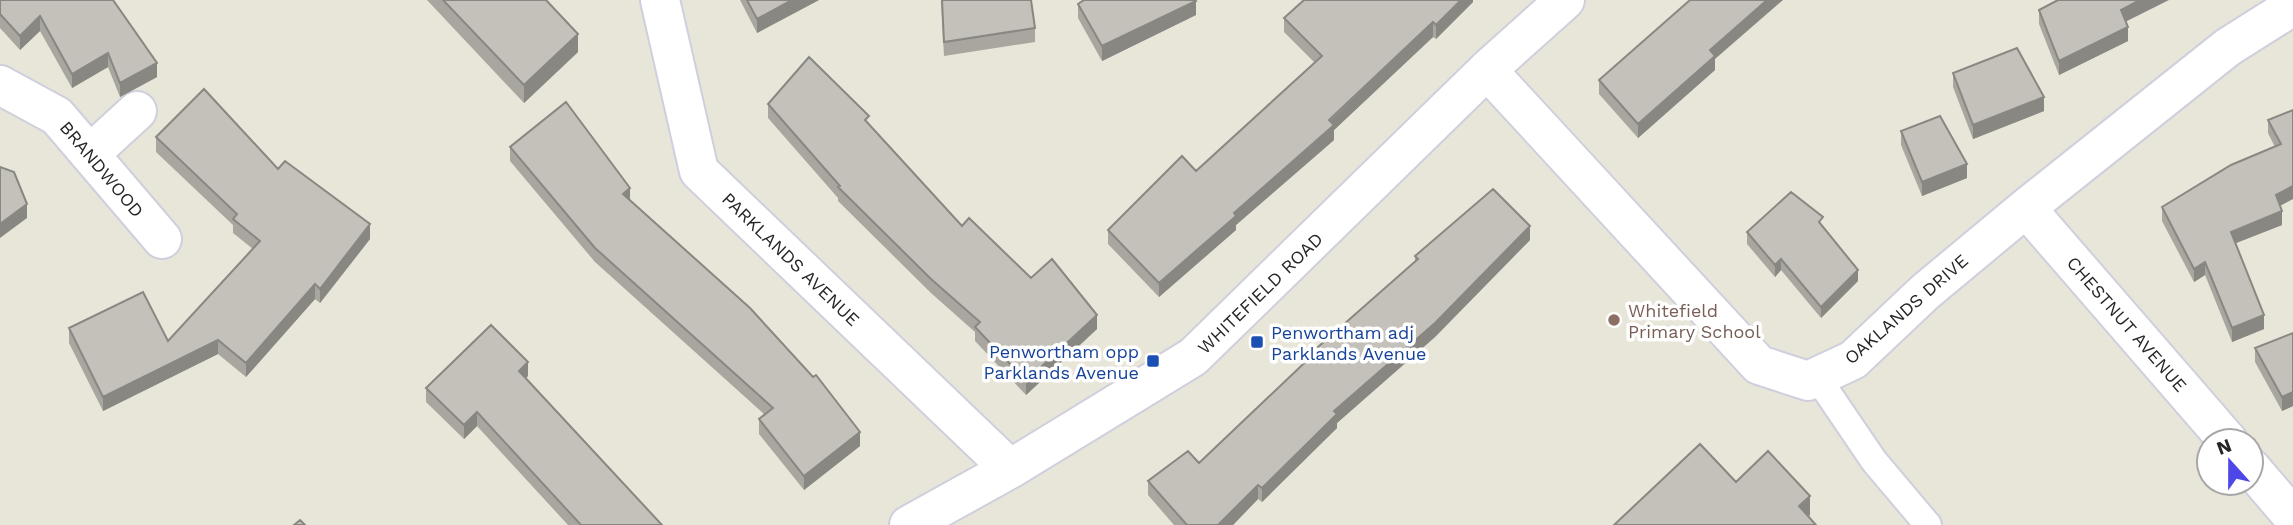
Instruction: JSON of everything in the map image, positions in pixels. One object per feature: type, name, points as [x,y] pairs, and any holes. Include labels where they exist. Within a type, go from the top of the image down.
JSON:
[{"type":"street","name":"PARKLANDS AVENUE","points":[[660,0],[699,171],[1010,469]]},
{"type":"street","name":"WHITEFIELD ROAD","points":[[909,525],[1010,469],[1193,358],[1487,70],[1565,0]]},
{"type":"street","name":"OAKLANDS DRIVE","points":[[1817,377],[1853,360],[1925,292],[2026,208],[2228,47],[2293,6]]},
{"type":"street","points":[[1487,70],[1759,365],[1808,381],[1817,377]]},
{"type":"street","name":"BRANDWOOD","points":[[0,85],[57,116],[162,239]]},
{"type":"street","points":[[90,154],[137,111]]},
{"type":"street","name":"CHESTNUT AVENUE","points":[[2026,208],[2216,427]]},
{"type":"street","points":[[2265,484],[2293,517]]},
{"type":"lane","points":[[1817,377],[1874,461],[1928,525]]},
{"type":"building","points":[[0,0],[113,0],[157,63],[120,83],[108,53],[72,74],[40,16],[20,36],[0,14]]},
{"type":"building","points":[[443,0],[546,0],[578,34],[524,85]]},
{"type":"building","points":[[747,0],[792,0],[757,19]]},
{"type":"building","points":[[942,0],[1031,0],[1035,28],[944,42]]},
{"type":"building","points":[[1084,0],[1196,1],[1102,46],[1078,4]]},
{"type":"building","points":[[1304,0],[1461,0],[1436,25],[1433,22],[1329,120],[1334,125],[1159,283],[1108,230],[1182,156],[1196,171],[1322,56],[1284,18]]},
{"type":"building","points":[[1690,0],[1767,0],[1710,50],[1715,56],[1638,124],[1599,80]]},
{"type":"building","points":[[2058,0],[2140,0],[2121,10],[2128,27],[2059,61],[2039,10]]},
{"type":"building","points":[[2017,48],[2044,97],[1973,125],[1953,73]]},
{"type":"building","points":[[809,57],[869,116],[865,120],[962,226],[969,218],[1031,278],[1052,259],[1097,315],[1026,381],[975,327],[980,322],[931,279],[838,187],[840,186],[768,104]]},
{"type":"building","points":[[204,89],[278,169],[285,161],[370,224],[320,289],[315,284],[246,363],[218,340],[103,397],[69,328],[143,292],[168,341],[260,241],[233,219],[237,214],[156,137]]},
{"type":"building","points":[[566,102],[630,188],[623,194],[750,308],[813,377],[816,375],[860,432],[804,476],[759,419],[773,408],[595,248],[510,147]]},
{"type":"building","points":[[2293,110],[2293,186],[2276,195],[2282,211],[2231,232],[2264,315],[2232,328],[2205,262],[2194,269],[2162,207],[2231,165],[2281,144],[2268,120]]},
{"type":"building","points":[[1940,116],[1967,164],[1922,182],[1901,131]]},
{"type":"building","points":[[0,167],[14,172],[27,204],[0,224]]},
{"type":"building","points":[[1493,189],[1530,226],[1435,323],[1334,411],[1337,414],[1262,488],[1258,485],[1218,525],[1187,525],[1148,481],[1188,451],[1199,463],[1319,349],[1318,347],[1418,259],[1415,256]]},
{"type":"building","points":[[1791,192],[1823,217],[1819,222],[1858,270],[1821,307],[1781,259],[1775,265],[1747,232]]},
{"type":"building","points":[[491,325],[528,362],[519,371],[662,525],[581,525],[477,412],[464,425],[426,388]]},
{"type":"building","points":[[2293,333],[2293,392],[2282,397],[2255,348]]},
{"type":"building","points":[[1700,444],[1736,482],[1768,451],[1810,496],[1799,506],[1816,525],[1614,525]]},
{"type":"place","name":"Whitefield Primary School","points":[[1614,320]]},
{"type":"place","name":"Penwortham adj Parklands Avenue","points":[[1257,342]]},
{"type":"place","name":"Penwortham opp Parklands Avenue","points":[[1153,361]]}]
